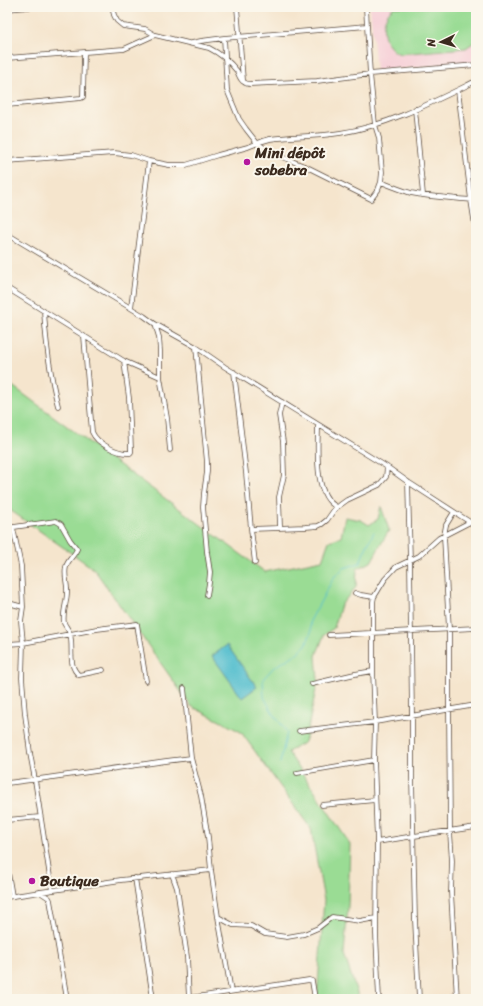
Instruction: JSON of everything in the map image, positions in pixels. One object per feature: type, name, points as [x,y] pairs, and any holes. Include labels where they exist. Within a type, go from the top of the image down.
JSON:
[{"type":"street","points":[[7,9],[29,7]]},
{"type":"street","points":[[112,7],[117,21],[122,26],[145,29],[155,34],[209,48],[236,70],[245,84],[317,80],[476,65]]},
{"type":"street","points":[[237,7],[243,81]]},
{"type":"street","points":[[224,38],[226,85],[228,94],[246,129],[258,143],[264,149],[273,154],[309,168],[371,199],[378,190],[382,172],[379,138],[375,125],[370,74],[366,7]]},
{"type":"street","points":[[192,43],[224,38],[367,26]]},
{"type":"street","points":[[7,58],[124,49],[155,34]]},
{"type":"street","points":[[7,105],[83,97],[84,53]]},
{"type":"street","points":[[7,161],[114,152],[169,165],[186,165],[270,139],[341,133],[375,125],[415,109],[476,81]]},
{"type":"street","points":[[458,90],[476,232]]},
{"type":"street","points":[[415,109],[423,195]]},
{"type":"street","points":[[131,308],[149,161]]},
{"type":"street","points":[[381,182],[403,191],[423,195],[471,200]]},
{"type":"street","points":[[7,234],[131,308],[155,324],[196,347],[387,467],[476,526]]},
{"type":"street","points":[[7,288],[124,361],[160,377]]},
{"type":"street","points":[[44,311],[48,359],[58,406]]},
{"type":"street","points":[[155,324],[159,337],[160,377],[167,418],[170,450]]},
{"type":"street","points":[[84,336],[92,432],[94,436],[107,446],[121,453],[130,453],[132,452],[129,398],[124,361]]},
{"type":"street","points":[[196,347],[207,462],[203,507],[210,572],[207,595]]},
{"type":"street","points":[[234,372],[255,563]]},
{"type":"street","points":[[280,528],[279,497],[284,475],[280,415],[282,402]]},
{"type":"street","points":[[318,425],[321,489],[330,504],[337,507]]},
{"type":"street","points":[[251,528],[318,526],[330,518],[337,507],[347,500],[379,485],[386,477],[387,467]]},
{"type":"street","points":[[408,482],[415,920],[419,999]]},
{"type":"street","points":[[432,999],[457,997],[451,892],[452,861],[450,832],[449,630],[444,536],[446,525],[454,512]]},
{"type":"street","points":[[7,528],[56,521],[61,524],[77,549],[66,565],[65,571],[67,590],[64,614],[64,623],[70,634],[72,647],[71,656],[75,672],[79,675],[103,670]]},
{"type":"street","points":[[379,999],[376,918],[377,842],[374,760],[374,597],[385,579],[400,564],[410,561],[423,554],[435,541],[470,522]]},
{"type":"street","points":[[13,528],[20,566],[23,607],[21,621],[23,643],[22,678],[25,714],[52,890]]},
{"type":"street","points":[[355,593],[374,597]]},
{"type":"street","points":[[7,605],[12,604],[23,607]]},
{"type":"street","points":[[7,644],[23,643],[97,629],[137,624],[146,681]]},
{"type":"street","points":[[329,636],[476,628]]},
{"type":"street","points":[[312,684],[373,671]]},
{"type":"street","points":[[184,688],[191,758],[201,796],[208,837],[218,917],[231,991]]},
{"type":"street","points":[[299,731],[375,722],[476,705]]},
{"type":"street","points":[[7,783],[191,758]]},
{"type":"street","points":[[298,773],[374,760]]},
{"type":"street","points":[[322,805],[375,800]]},
{"type":"street","points":[[7,820],[40,817]]},
{"type":"street","points":[[377,842],[476,828]]},
{"type":"street","points":[[7,867],[9,897],[135,878],[211,870]]},
{"type":"street","points":[[172,874],[177,888],[186,950],[189,998]]},
{"type":"street","points":[[135,878],[153,999]]},
{"type":"street","points":[[40,892],[50,900],[67,999]]},
{"type":"street","points":[[218,917],[234,925],[251,926],[265,934],[286,937],[304,934],[318,928],[332,917],[360,921],[376,918]]},
{"type":"street","points":[[183,999],[309,980],[312,981],[315,999]]},
{"type":"shaded area","points":[[370,7],[476,7],[476,62],[376,71]]},
{"type":"green space","points":[[394,7],[474,7],[476,9],[476,40],[466,48],[399,54],[388,44],[384,33],[384,22]]},
{"type":"green space","points":[[7,382],[265,572],[322,560],[329,541],[341,537],[345,517],[361,520],[369,525],[378,519],[381,506],[389,530],[371,562],[357,569],[356,587],[341,605],[334,628],[324,635],[316,656],[318,680],[305,742],[288,752],[350,844],[348,906],[344,954],[359,999],[317,999],[324,900],[311,829],[241,732],[191,706],[94,569],[7,508]]},
{"type":"water","points":[[227,645],[257,687],[242,698],[212,656]]},
{"type":"waterway","points":[[280,763],[287,732],[273,713],[264,697],[263,679],[273,668],[296,654],[306,645],[311,632],[310,621],[334,577],[344,568],[360,563],[374,532]]},
{"type":"place","name":"Mini dépôt sobebra","points":[[247,162]]},
{"type":"place","name":"Boutique","points":[[32,881]]}]
